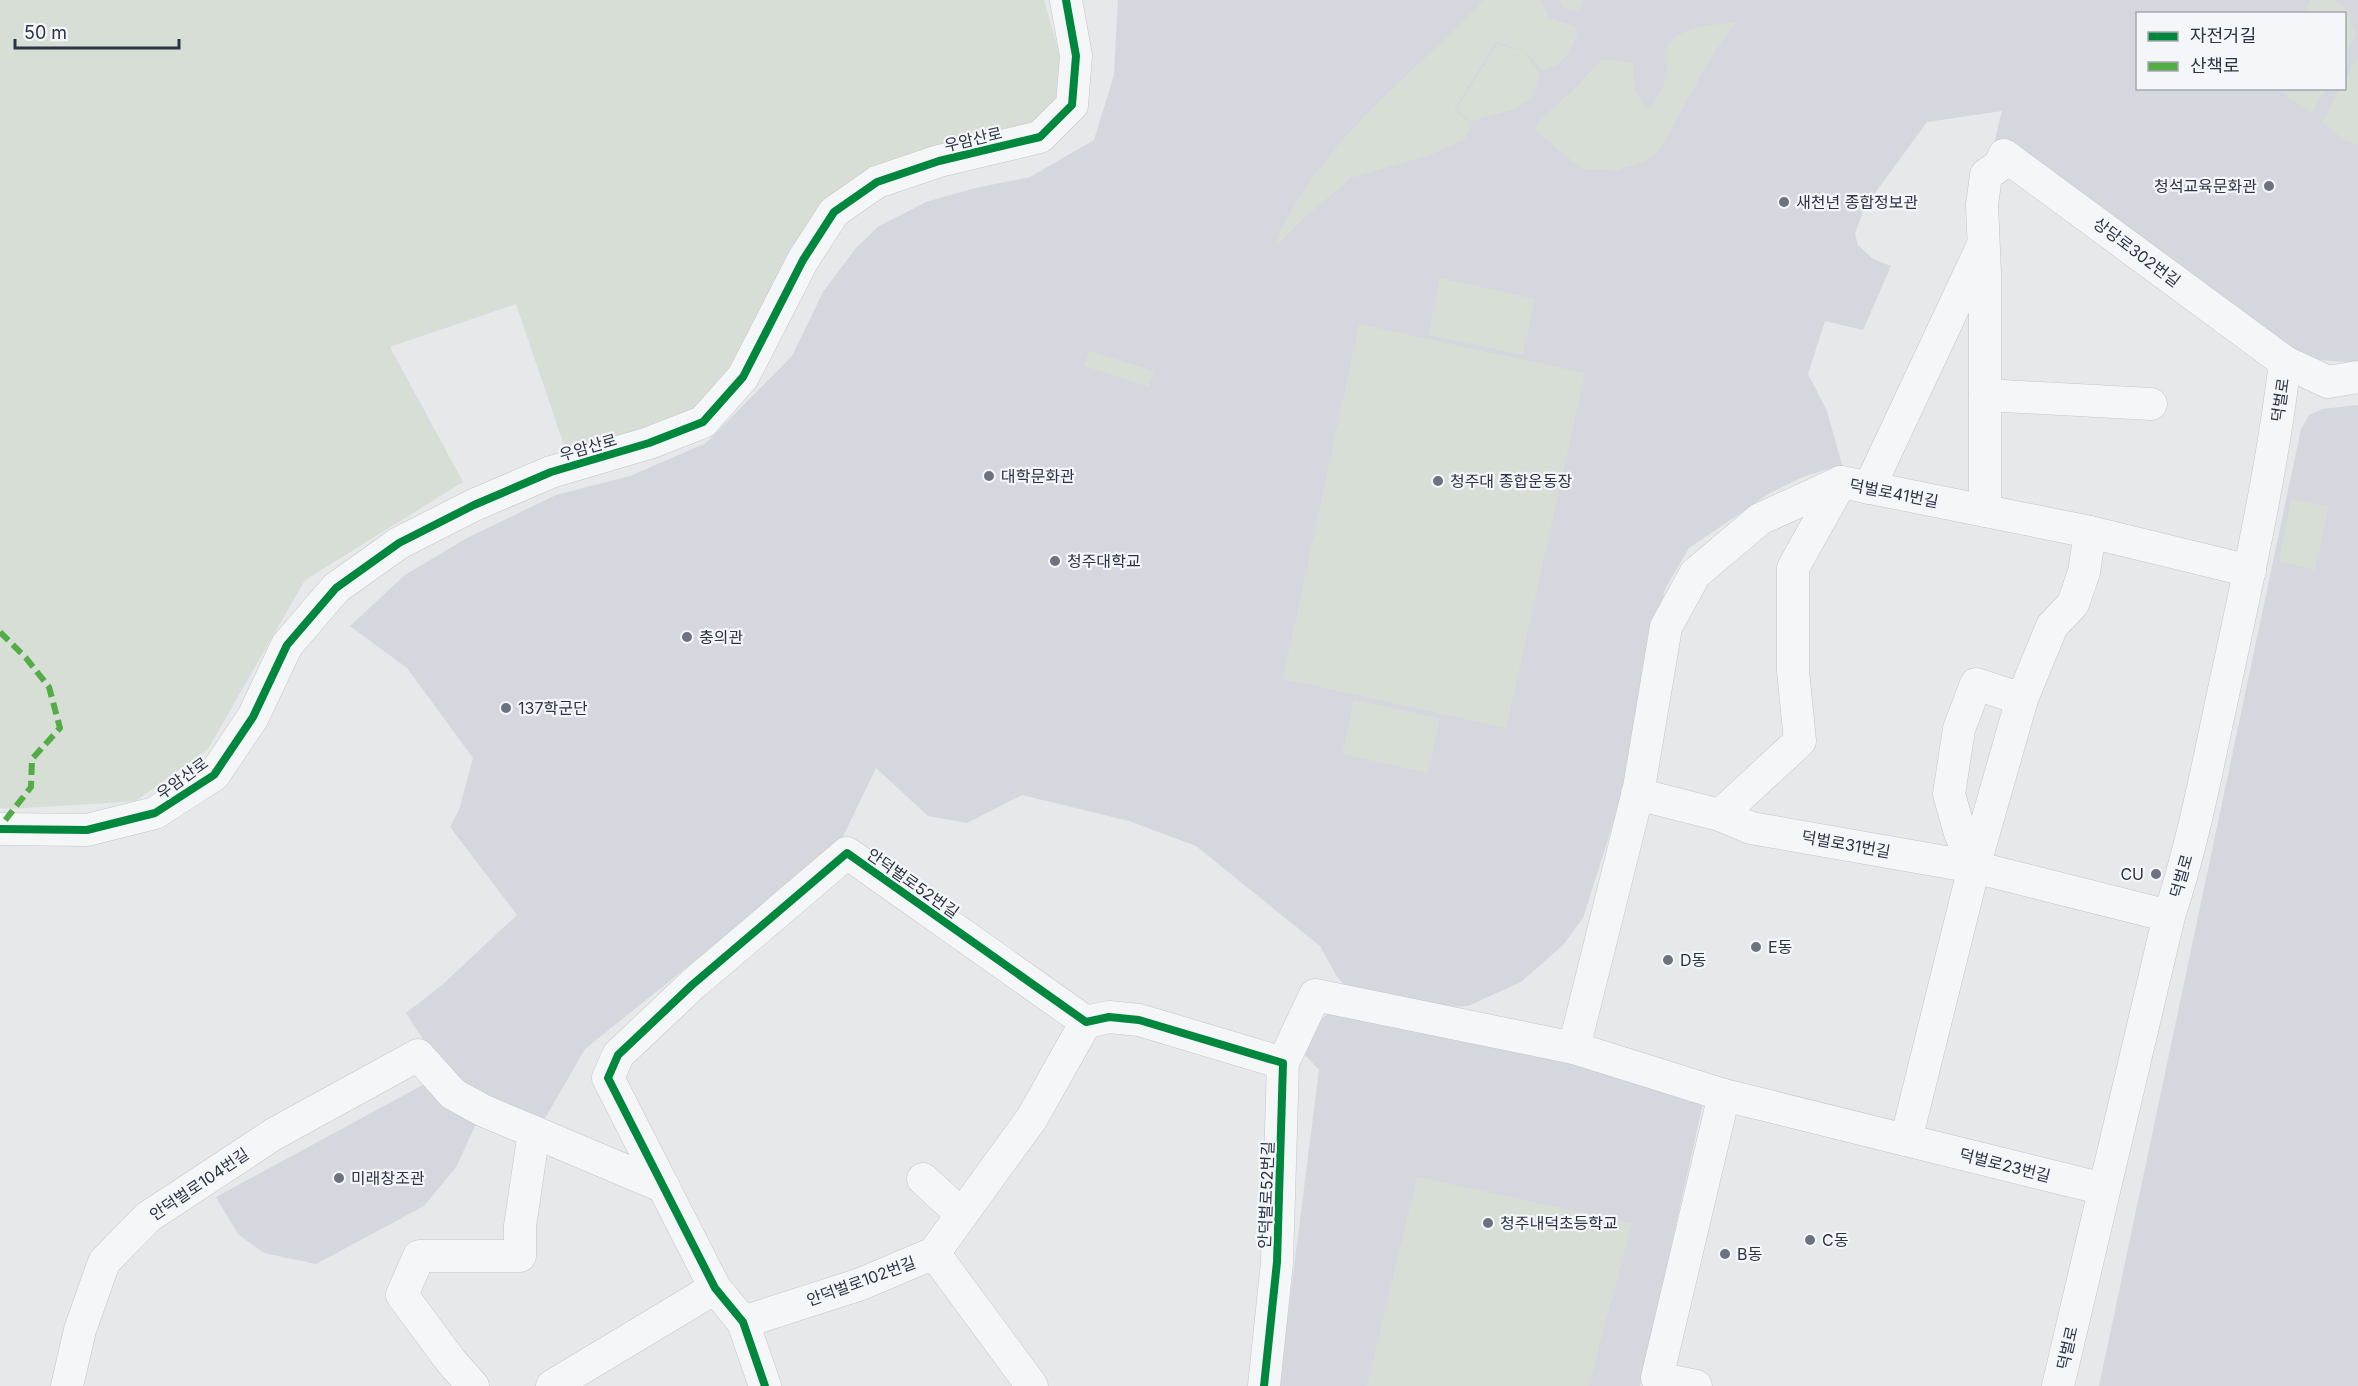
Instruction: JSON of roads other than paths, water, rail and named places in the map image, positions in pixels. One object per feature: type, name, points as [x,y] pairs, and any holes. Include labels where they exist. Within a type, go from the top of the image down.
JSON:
[{"type":"street","name":"우암산로","points":[[0,829],[87,830],[155,813],[214,775],[253,717],[287,645],[336,588],[399,543],[551,472],[649,443],[703,422],[743,377],[803,260],[834,212],[877,182],[939,161],[1040,137],[1072,105],[1076,57],[1066,0]]},
{"type":"street","name":"상당로302번길","points":[[1985,511],[1982,206],[1986,175],[2000,165],[2004,154],[2285,362],[2328,382],[2358,376]]},
{"type":"street","name":"상당로302번길","points":[[1855,485],[1984,243]]},
{"type":"street","name":"덕벌로","points":[[2058,1386],[2169,916],[2186,865],[2250,571],[2279,414],[2285,362]]},
{"type":"street","points":[[1985,395],[2151,404]]},
{"type":"street","points":[[1574,1048],[1637,794],[1666,627],[1695,574],[1760,519],[1855,485]]},
{"type":"street","name":"덕벌로41번길","points":[[1720,815],[1800,741],[1793,672],[1793,568],[1855,485],[2090,532],[2250,571]]},
{"type":"street","points":[[1906,1140],[1974,867],[2022,699],[2052,626],[2073,604],[2084,572],[2090,532]]},
{"type":"street","points":[[1974,867],[1960,833],[1949,794],[1959,729],[1976,684],[2022,699]]},
{"type":"street","name":"덕벌로31번길","points":[[1637,794],[1720,815],[1751,828],[1974,867],[2169,916]]},
{"type":"street","name":"안덕벌로52번길","points":[[765,1386],[743,1322],[715,1288],[609,1078],[618,1055],[692,985],[847,852],[1086,1022]]},
{"type":"street","name":"덕벌로23번길","points":[[1283,1063],[1315,995],[1574,1048],[1724,1095],[2104,1190]]},
{"type":"street","points":[[1086,1022],[1109,1017],[1139,1020],[1283,1063]]},
{"type":"street","name":"안덕벌로102번길","points":[[743,1322],[861,1284],[934,1253],[1032,1118],[1086,1022]]},
{"type":"street","name":"안덕벌로104번길","points":[[67,1386],[80,1330],[104,1262],[148,1217],[274,1134],[418,1055],[453,1094],[482,1110],[534,1132]]},
{"type":"street","name":"안덕벌로52번길","points":[[1264,1386],[1277,1262],[1283,1063]]},
{"type":"street","points":[[1696,1386],[1657,1377],[1724,1095]]},
{"type":"street","points":[[473,1386],[450,1360],[402,1295],[419,1256],[520,1256],[520,1226],[534,1132],[664,1187]]},
{"type":"street","points":[[922,1179],[962,1215]]},
{"type":"street","points":[[934,1253],[1032,1386]]},
{"type":"street","points":[[552,1386],[715,1288]]},
{"type":"place","name":"청석교육문화관","points":[[2269,186]]},
{"type":"place","name":"새천년 종합정보관","points":[[1784,202]]},
{"type":"place","name":"대학문화관","points":[[989,476]]},
{"type":"place","name":"청주대 종합운동장","points":[[1438,481]]},
{"type":"place","name":"청주대학교","points":[[1055,561]]},
{"type":"place","name":"충의관","points":[[687,637]]},
{"type":"place","name":"137학군단","points":[[506,708]]},
{"type":"place","name":"CU","points":[[2156,874]]},
{"type":"place","name":"E동","points":[[1756,947]]},
{"type":"place","name":"D동","points":[[1668,960]]},
{"type":"place","name":"미래창조관","points":[[339,1178]]},
{"type":"place","name":"청주내덕초등학교","points":[[1488,1223]]},
{"type":"place","name":"C동","points":[[1810,1240]]},
{"type":"place","name":"B동","points":[[1725,1254]]}]
